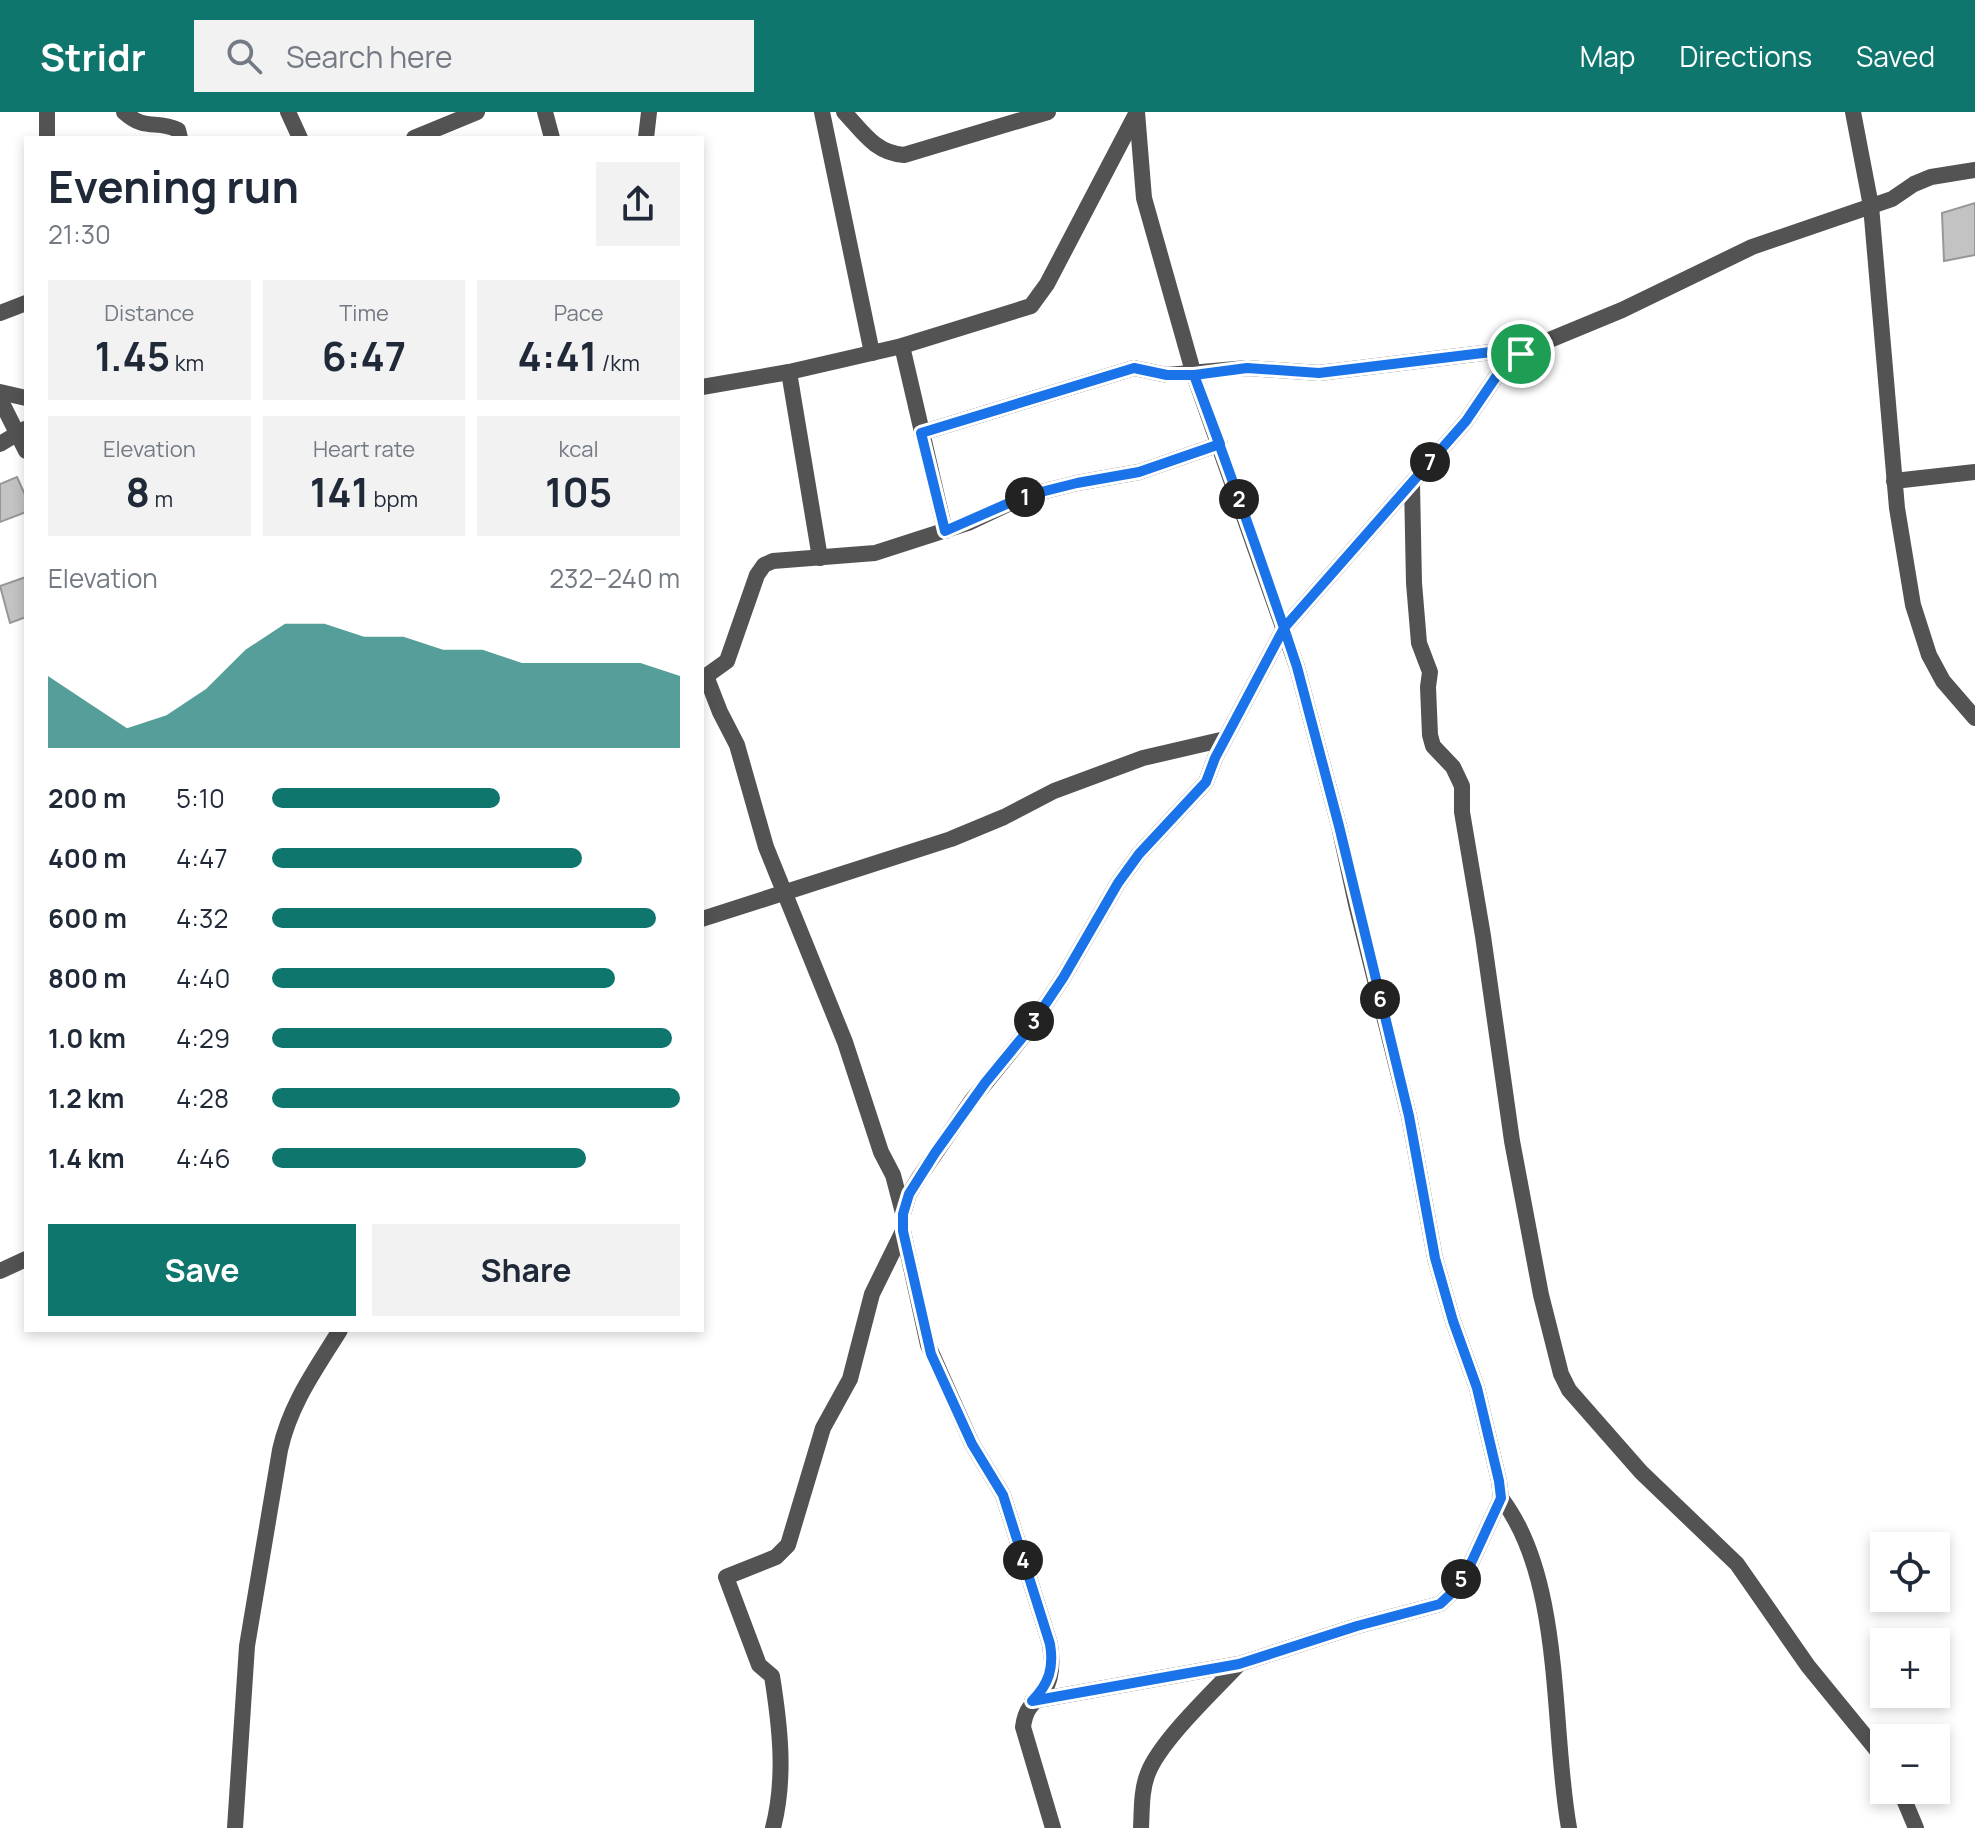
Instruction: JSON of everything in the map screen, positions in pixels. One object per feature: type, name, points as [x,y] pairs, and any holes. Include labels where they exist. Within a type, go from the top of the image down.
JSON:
[{"type":"street","points":[[47,112],[47,136]]},
{"type":"street","points":[[124,112],[137,123],[169,125],[178,130],[180,136]]},
{"type":"street","points":[[288,112],[299,136]]},
{"type":"street","points":[[424,136],[477,112]]},
{"type":"street","points":[[545,112],[551,136]]},
{"type":"street","points":[[646,136],[649,112]]},
{"type":"street","points":[[822,112],[872,353]]},
{"type":"street","points":[[844,112],[876,147],[888,154],[904,155],[1048,112]]},
{"type":"street","points":[[704,387],[789,372],[902,346],[1031,306],[1047,284],[1137,112],[1144,198],[1194,375],[1297,667],[1409,1116],[1435,1258],[1477,1388],[1501,1498],[1518,1520],[1540,1586],[1550,1650],[1562,1793],[1569,1828]]},
{"type":"street","points":[[1853,112],[1871,206],[1894,481],[1919,628],[1943,681],[1975,718]]},
{"type":"street","points":[[773,1828],[777,1814],[781,1747],[772,1676],[759,1665],[726,1577],[776,1557],[788,1545],[823,1428],[850,1379],[878,1280],[903,1222],[909,1194],[978,1092],[1026,1033],[1132,863],[1206,782],[1225,739],[1284,628],[1466,421],[1500,371],[1521,354],[1622,310],[1752,247],[1892,199],[1931,177],[1975,170]]},
{"type":"street","points":[[0,313],[24,304]]},
{"type":"street","points":[[902,346],[945,531]]},
{"type":"street","points":[[921,433],[1134,368],[1167,375],[1247,368],[1319,373],[1491,352],[1521,354]]},
{"type":"street","points":[[789,372],[820,558]]},
{"type":"street","points":[[0,392],[24,398]]},
{"type":"street","points":[[0,399],[22,431],[0,444]]},
{"type":"street","points":[[1053,1828],[1023,1727],[1025,1713],[1045,1689],[1049,1678],[1050,1644],[1003,1495],[972,1444],[931,1354],[893,1175],[881,1152],[845,1042],[766,847],[737,745],[704,678],[727,661],[757,575],[764,565],[773,561],[875,553],[945,531],[1025,496],[1139,472],[1220,444]]},
{"type":"street","points":[[1894,481],[1975,472]]},
{"type":"street","points":[[1412,484],[1414,583],[1419,643],[1430,672],[1430,735],[1433,746],[1453,767],[1462,786],[1462,812],[1512,1141],[1541,1295],[1561,1374],[1569,1390],[1641,1472],[1737,1564],[1808,1666],[1870,1742]]},
{"type":"street","points":[[704,918],[951,839],[1099,773],[1143,758],[1225,739]]},
{"type":"street","points":[[0,1271],[24,1260]]},
{"type":"street","points":[[235,1828],[247,1646],[280,1450],[294,1403],[339,1332]]},
{"type":"street","points":[[1032,1701],[1239,1664],[1357,1626],[1440,1604],[1456,1589],[1501,1498]]},
{"type":"street","points":[[1141,1828],[1149,1770],[1187,1720],[1239,1664]]},
{"type":"street","points":[[1906,1804],[1916,1828]]},
{"type":"building","points":[[1975,203],[1975,255],[1944,261],[1942,213]]},
{"type":"building","points":[[17,477],[24,493],[24,513],[0,522],[0,484]]},
{"type":"building","points":[[24,578],[24,618],[10,623],[0,586]]},
{"type":"route","points":[[1521,354],[1491,352],[1319,373],[1247,368],[1194,375],[1220,444],[1139,472],[1025,496],[945,531],[921,433],[1134,368],[1167,375],[1194,375],[1220,444],[1284,628],[1215,758],[1206,782],[1149,841],[1118,883],[1063,978],[1026,1033],[972,1100],[920,1176],[909,1194],[903,1214],[903,1231],[931,1354],[972,1444],[1003,1495],[1050,1644],[1049,1678],[1045,1689],[1032,1701],[1239,1664],[1357,1626],[1440,1604],[1456,1589],[1501,1498],[1490,1436],[1477,1388],[1435,1258],[1409,1116],[1339,826],[1284,628],[1466,421],[1500,371],[1521,354]]}]
